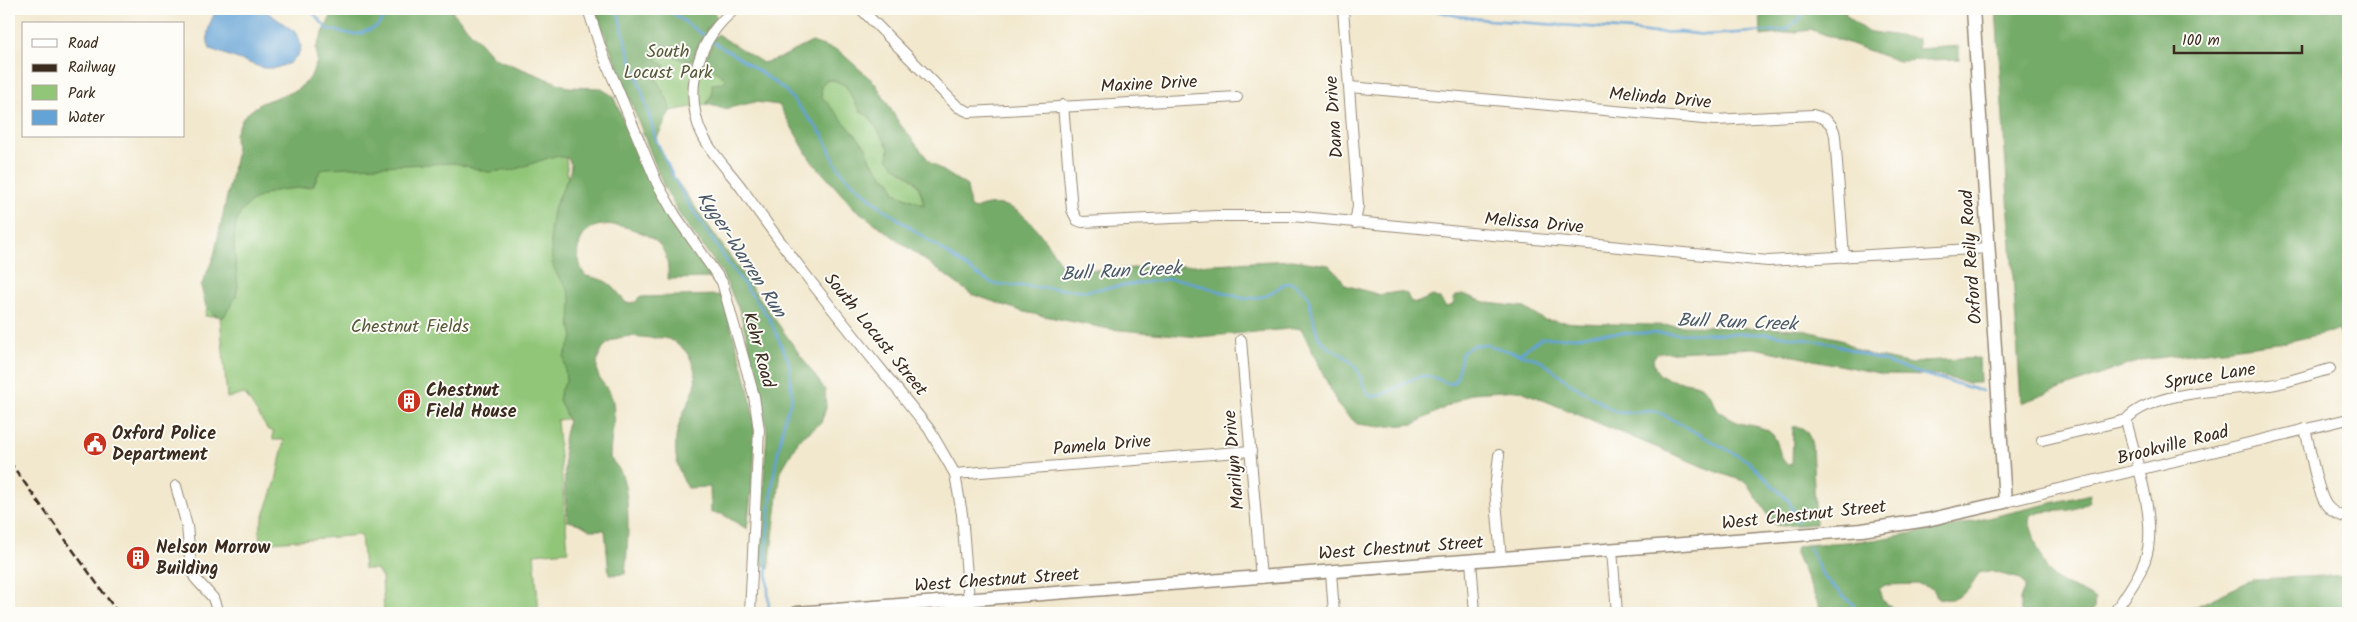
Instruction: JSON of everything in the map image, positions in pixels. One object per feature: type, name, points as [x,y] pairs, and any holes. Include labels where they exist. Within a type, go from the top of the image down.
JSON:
[{"type":"main road","name":"Oxford Reily Road","points":[[1973,9],[2005,502]]},
{"type":"main road","name":"West Chestnut Street","points":[[797,613],[969,607],[1261,578],[1862,530],[1927,520],[2005,502]]},
{"type":"street","name":"Kehr Road","points":[[588,9],[602,52],[657,183],[675,215],[722,282],[754,396],[759,430],[750,613]]},
{"type":"street","name":"South Locust Street","points":[[735,9],[720,21],[712,33],[705,44],[696,70],[694,102],[698,125],[711,147],[794,260],[929,429],[955,474],[960,496],[969,607]]},
{"type":"street","name":"Maxine Drive","points":[[861,9],[963,110],[977,111],[1237,97]]},
{"type":"street","name":"Dana Drive","points":[[1343,9],[1358,206],[1355,223]]},
{"type":"street","name":"Melinda Drive","points":[[1350,87],[1714,120],[1813,115],[1822,117],[1834,128],[1844,257]]},
{"type":"street","name":"Melissa Drive","points":[[1063,105],[1072,210],[1077,220],[1088,222],[1217,216],[1282,216],[1768,261],[1989,248]]},
{"type":"street","name":"Marilyn Drive","points":[[1241,340],[1261,578]]},
{"type":"street","name":"Spruce Lane","points":[[2042,440],[2126,420],[2132,413],[2147,406],[2180,396],[2208,390],[2272,384],[2330,369]]},
{"type":"street","name":"Brookville Road","points":[[2005,502],[2138,471],[2348,418]]},
{"type":"street","points":[[2114,613],[2137,580],[2146,559],[2149,543],[2148,510],[2126,420]]},
{"type":"street","points":[[2305,429],[2322,495],[2327,507],[2338,515],[2348,518]]},
{"type":"street","name":"Pamela Drive","points":[[955,474],[1251,451]]},
{"type":"street","points":[[1499,455],[1495,489],[1501,559]]},
{"type":"street","points":[[176,486],[187,526],[191,569],[195,578],[213,598],[218,613]]},
{"type":"street","points":[[1612,550],[1617,613]]},
{"type":"street","points":[[1471,562],[1475,613]]},
{"type":"street","points":[[1331,572],[1334,613]]},
{"type":"green space","points":[[337,9],[459,9],[451,10],[494,58],[568,87],[600,88],[613,96],[650,181],[672,222],[714,278],[668,279],[667,260],[664,251],[658,243],[640,232],[617,225],[605,225],[586,231],[578,249],[580,266],[586,276],[600,279],[610,284],[626,303],[636,302],[639,297],[721,295],[735,339],[753,414],[755,442],[747,529],[722,514],[711,513],[710,487],[688,488],[679,470],[676,451],[677,432],[695,384],[694,368],[687,354],[682,347],[668,339],[632,336],[621,337],[606,345],[600,353],[597,366],[599,378],[612,397],[614,416],[610,458],[621,473],[627,498],[628,537],[625,574],[609,575],[605,530],[590,530],[580,524],[568,521],[565,495],[564,440],[568,420],[559,400],[561,389],[566,382],[564,356],[573,338],[570,323],[571,300],[568,290],[557,275],[552,263],[550,230],[553,210],[570,173],[571,165],[568,158],[554,156],[513,170],[488,172],[455,163],[327,168],[320,171],[313,186],[275,191],[258,198],[246,207],[239,217],[235,229],[234,242],[238,287],[236,297],[223,318],[213,314],[206,307],[201,286],[214,256],[236,155],[235,134],[244,116],[261,103],[297,90],[310,78],[317,62],[316,48],[333,12]]},
{"type":"green space","name":"South Locust Park","points":[[595,9],[710,9],[717,16],[706,33],[795,88],[670,111],[640,125]]},
{"type":"green space","points":[[595,9],[710,9],[717,16],[702,37],[692,60],[683,60],[663,51],[657,54],[657,60],[665,66],[664,70],[658,73],[656,79],[668,101],[670,111],[656,140],[673,176],[825,390],[826,408],[821,423],[799,440],[781,471],[769,569],[758,560],[767,433],[763,400],[740,312],[721,271],[681,217],[663,185]]},
{"type":"green space","points":[[1760,9],[1845,9],[1846,15],[1866,31],[1918,39],[1918,49],[1959,46],[1959,59],[1898,61],[1812,30],[1761,36]]},
{"type":"green space","points":[[1996,9],[2348,9],[2348,366],[2339,330],[2286,342],[2141,360],[2021,403]]},
{"type":"green space","points":[[717,34],[763,63],[780,58],[812,42],[839,51],[875,83],[899,123],[931,163],[967,186],[970,207],[975,209],[990,205],[1004,206],[1016,210],[1036,229],[1062,265],[1096,270],[1292,260],[1329,265],[1339,275],[1345,285],[1380,295],[1398,292],[1407,294],[1410,301],[1416,303],[1433,296],[1440,299],[1446,307],[1453,305],[1454,297],[1462,294],[1488,303],[1523,307],[1544,320],[1577,323],[1798,329],[1841,339],[1853,348],[1873,356],[1913,364],[1922,361],[1979,358],[1980,383],[1968,383],[1936,375],[1883,374],[1754,348],[1657,353],[1653,359],[1655,368],[1660,374],[1665,378],[1702,387],[1709,393],[1717,409],[1723,414],[1742,424],[1760,427],[1769,431],[1775,439],[1782,459],[1788,465],[1792,464],[1793,427],[1804,429],[1810,438],[1812,446],[1816,524],[1775,525],[1746,482],[1711,470],[1519,390],[1472,393],[1414,424],[1380,427],[1357,424],[1339,407],[1301,328],[1199,337],[1109,329],[1024,312],[971,294],[854,208],[810,159],[779,105],[755,102],[724,109],[707,104],[712,96],[712,84],[724,83],[726,79],[704,63]],"holes":[[[826,80],[834,80],[845,85],[861,112],[869,116],[889,148],[888,159],[894,166],[915,181],[924,205],[895,193],[891,182],[884,177],[869,159],[866,147],[822,97],[821,86]]]},
{"type":"green space","points":[[826,80],[834,80],[845,85],[861,112],[869,116],[889,148],[888,159],[918,186],[924,206],[895,193],[891,182],[884,177],[869,159],[866,147],[821,97],[821,86]]},
{"type":"green space","name":"Chestnut Fields","points":[[565,144],[587,416],[557,420],[568,551],[534,554],[539,613],[384,613],[382,577],[376,569],[364,569],[361,535],[260,543],[259,530],[276,481],[284,440],[273,440],[273,431],[268,430],[245,394],[227,398],[220,316],[205,316],[228,220],[263,168]]},
{"type":"green space","points":[[2090,494],[2089,501],[2082,506],[2075,509],[2030,515],[2029,522],[2043,562],[2053,576],[2059,581],[2095,599],[2094,609],[2090,613],[2021,613],[2020,599],[2025,587],[2021,579],[1989,571],[1979,573],[1963,594],[1952,599],[1938,598],[1933,589],[1919,584],[1885,585],[1879,589],[1882,600],[1900,613],[1822,613],[1795,551],[1798,546],[1873,540],[1958,525]]},
{"type":"green space","points":[[2348,575],[2348,613],[2182,613],[2254,579]]},
{"type":"water","points":[[217,9],[263,9],[294,31],[299,38],[301,47],[298,55],[290,63],[276,68],[263,68],[210,49],[208,44],[209,28]]},
{"type":"waterway","points":[[310,9],[327,29],[352,34],[359,34],[376,27],[393,9]]},
{"type":"waterway","name":"Kyger-Warren Run","points":[[617,9],[656,140],[673,176],[688,203],[728,263],[769,318],[789,362],[792,398],[785,417],[774,472],[766,547],[769,613]]},
{"type":"waterway","name":"Bull Run Creek","points":[[667,9],[706,37]]},
{"type":"waterway","points":[[1428,9],[1458,16],[1489,20],[1654,33],[1680,32],[1705,35],[1785,30],[1800,19],[1805,9]]},
{"type":"waterway","name":"Bull Run Creek","points":[[711,41],[740,58],[784,89],[823,135],[836,164],[845,176],[881,207],[981,277],[994,284],[1086,291],[1168,279],[1183,280],[1245,299],[1266,296],[1286,283],[1293,283],[1308,296],[1318,337],[1328,347],[1344,356],[1355,366],[1368,394],[1372,397],[1379,396],[1418,377],[1432,377],[1452,384],[1457,378],[1462,353],[1474,345],[1488,345],[1540,360],[1570,383],[1614,411],[1624,413],[1656,411],[1748,461],[1789,501],[1797,521]]},
{"type":"waterway","name":"Bull Run Creek","points":[[1519,354],[1541,338],[1565,338],[1604,333],[1769,334],[1830,343],[1922,374],[1982,391]]},
{"type":"waterway","name":"Bull Run Creek","points":[[1809,547],[1823,576],[1862,613]]},
{"type":"railway","points":[[9,461],[118,613]]},
{"type":"place","name":"Chestnut Field House","points":[[409,401]]},
{"type":"place","name":"Oxford Police Department","points":[[95,444]]},
{"type":"place","name":"Nelson Morrow Building","points":[[138,558]]}]
